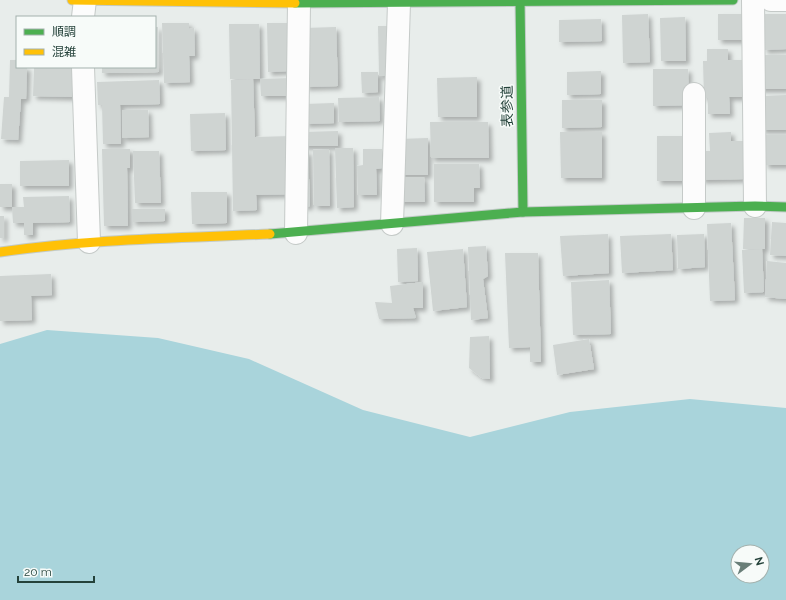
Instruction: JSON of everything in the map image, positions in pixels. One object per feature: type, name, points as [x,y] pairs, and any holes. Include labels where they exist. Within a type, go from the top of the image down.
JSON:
[{"type":"street","points":[[82,4],[734,0]]},
{"type":"street","points":[[753,0],[755,206]]},
{"type":"street","points":[[771,0],[786,0]]},
{"type":"street","name":"表参道","points":[[520,1],[523,212]]},
{"type":"street","points":[[296,234],[299,3]]},
{"type":"street","points":[[392,224],[399,3]]},
{"type":"street","points":[[84,68],[89,242]]},
{"type":"street","points":[[694,94],[694,208]]},
{"type":"street","points":[[0,252],[49,245],[89,242],[296,234],[523,212],[755,206],[786,207]]},
{"type":"water","points":[[47,330],[158,338],[249,359],[363,410],[470,437],[570,412],[690,399],[786,408],[786,600],[0,600],[0,344]]},
{"type":"building","points":[[648,14],[650,62],[623,63],[622,15]]},
{"type":"building","points":[[718,14],[742,14],[743,40],[718,40]]},
{"type":"building","points":[[763,14],[786,14],[786,49],[764,50]]},
{"type":"building","points":[[685,17],[686,61],[661,61],[660,18]]},
{"type":"building","points":[[601,19],[602,41],[559,42],[559,20]]},
{"type":"building","points":[[162,23],[189,23],[189,29],[194,28],[195,56],[189,56],[190,82],[164,83]]},
{"type":"building","points":[[267,23],[288,23],[289,71],[268,72]]},
{"type":"building","points":[[229,24],[259,24],[260,79],[230,79]]},
{"type":"building","points":[[378,26],[389,26],[391,76],[379,76]]},
{"type":"building","points":[[156,27],[158,27],[159,72],[102,73],[102,68],[156,68]]},
{"type":"building","points":[[336,27],[338,86],[305,87],[304,28]]},
{"type":"building","points":[[707,49],[728,49],[728,60],[745,60],[746,97],[729,97],[730,114],[708,114],[708,98],[704,98],[703,61],[707,61]]},
{"type":"building","points":[[759,55],[786,55],[786,89],[759,89]]},
{"type":"building","points":[[10,60],[16,60],[16,68],[27,68],[26,99],[21,99],[18,140],[1,139],[4,97],[9,97]]},
{"type":"building","points":[[34,68],[74,68],[74,97],[33,96]]},
{"type":"building","points":[[653,69],[688,69],[689,105],[653,106]]},
{"type":"building","points":[[601,71],[601,94],[567,95],[567,72]]},
{"type":"building","points":[[361,72],[378,72],[378,92],[362,93]]},
{"type":"building","points":[[477,77],[477,117],[438,117],[437,78]]},
{"type":"building","points":[[291,78],[291,96],[261,96],[260,79]]},
{"type":"building","points":[[253,79],[255,137],[292,136],[293,194],[256,195],[257,210],[233,211],[231,80]]},
{"type":"building","points":[[159,80],[160,104],[120,105],[121,144],[103,144],[102,105],[98,105],[97,82]]},
{"type":"building","points":[[786,95],[786,130],[761,130],[761,96]]},
{"type":"building","points":[[379,97],[380,121],[339,122],[338,98]]},
{"type":"building","points":[[562,100],[602,100],[602,127],[562,128]]},
{"type":"building","points":[[334,103],[334,123],[305,124],[304,104]]},
{"type":"building","points":[[122,110],[148,110],[149,137],[122,138]]},
{"type":"building","points":[[225,113],[226,150],[191,151],[190,114]]},
{"type":"building","points":[[430,122],[488,122],[489,158],[431,158]]},
{"type":"building","points":[[338,131],[338,146],[301,146],[301,132]]},
{"type":"building","points":[[560,132],[602,132],[602,178],[561,178]]},
{"type":"building","points":[[731,132],[731,141],[743,141],[744,179],[701,180],[701,151],[710,151],[709,133]]},
{"type":"building","points":[[764,135],[786,135],[786,165],[765,165]]},
{"type":"building","points":[[657,136],[687,136],[688,181],[657,181]]},
{"type":"building","points":[[428,138],[428,175],[398,175],[398,139]]},
{"type":"building","points":[[335,148],[353,148],[354,207],[337,208]]},
{"type":"building","points":[[102,149],[130,149],[130,168],[127,168],[128,226],[104,226]]},
{"type":"building","points":[[329,149],[330,206],[314,206],[313,150]]},
{"type":"building","points":[[363,149],[382,149],[382,168],[376,169],[377,195],[358,195],[357,166],[363,165]]},
{"type":"building","points":[[133,151],[159,151],[161,203],[135,203]]},
{"type":"building","points":[[302,151],[308,151],[310,206],[303,207]]},
{"type":"building","points":[[69,160],[69,186],[20,186],[20,161]]},
{"type":"building","points":[[434,164],[479,164],[480,188],[474,188],[474,202],[434,202]]},
{"type":"building","points":[[397,177],[424,177],[425,202],[397,202]]},
{"type":"building","points":[[0,184],[12,184],[12,207],[0,207]]},
{"type":"building","points":[[191,192],[227,192],[227,223],[192,224]]},
{"type":"building","points":[[69,196],[70,222],[33,223],[33,235],[24,235],[24,223],[13,223],[12,207],[24,207],[23,197]]},
{"type":"building","points":[[132,209],[165,209],[165,221],[132,222]]},
{"type":"building","points":[[0,216],[4,216],[4,238],[0,238]]},
{"type":"building","points":[[744,218],[765,218],[765,249],[743,249]]},
{"type":"building","points":[[772,222],[786,223],[786,256],[770,255]]},
{"type":"building","points":[[731,223],[735,300],[710,301],[707,224]]},
{"type":"building","points":[[608,234],[609,273],[563,276],[560,236]]},
{"type":"building","points":[[671,234],[673,270],[622,273],[620,236]]},
{"type":"building","points":[[704,234],[705,267],[678,269],[677,235]]},
{"type":"building","points":[[486,246],[488,276],[483,279],[488,318],[471,320],[468,247]]},
{"type":"building","points":[[417,248],[418,281],[398,282],[397,249]]},
{"type":"building","points":[[463,249],[467,307],[433,311],[427,252]]},
{"type":"building","points":[[762,249],[764,292],[744,293],[742,250]]},
{"type":"building","points":[[505,253],[538,253],[541,362],[530,362],[530,347],[509,348]]},
{"type":"building","points":[[767,261],[786,263],[786,299],[765,297]]},
{"type":"building","points":[[51,274],[52,295],[31,296],[32,320],[0,321],[0,276]]},
{"type":"building","points":[[609,280],[611,334],[573,335],[571,282]]},
{"type":"building","points":[[423,282],[423,308],[413,308],[416,318],[379,319],[375,302],[392,303],[390,286]]},
{"type":"building","points":[[489,336],[490,379],[482,378],[469,368],[470,337]]},
{"type":"building","points":[[589,339],[594,369],[557,375],[553,345]]},
{"type":"traffic: fast","points":[[520,0],[523,212]]},
{"type":"traffic: fast","points":[[295,3],[733,0]]},
{"type":"traffic: fast","points":[[270,234],[523,212],[755,206],[786,207]]},
{"type":"traffic: slow","points":[[72,0],[295,3]]},
{"type":"traffic: slow","points":[[0,252],[67,244],[270,234]]}]
